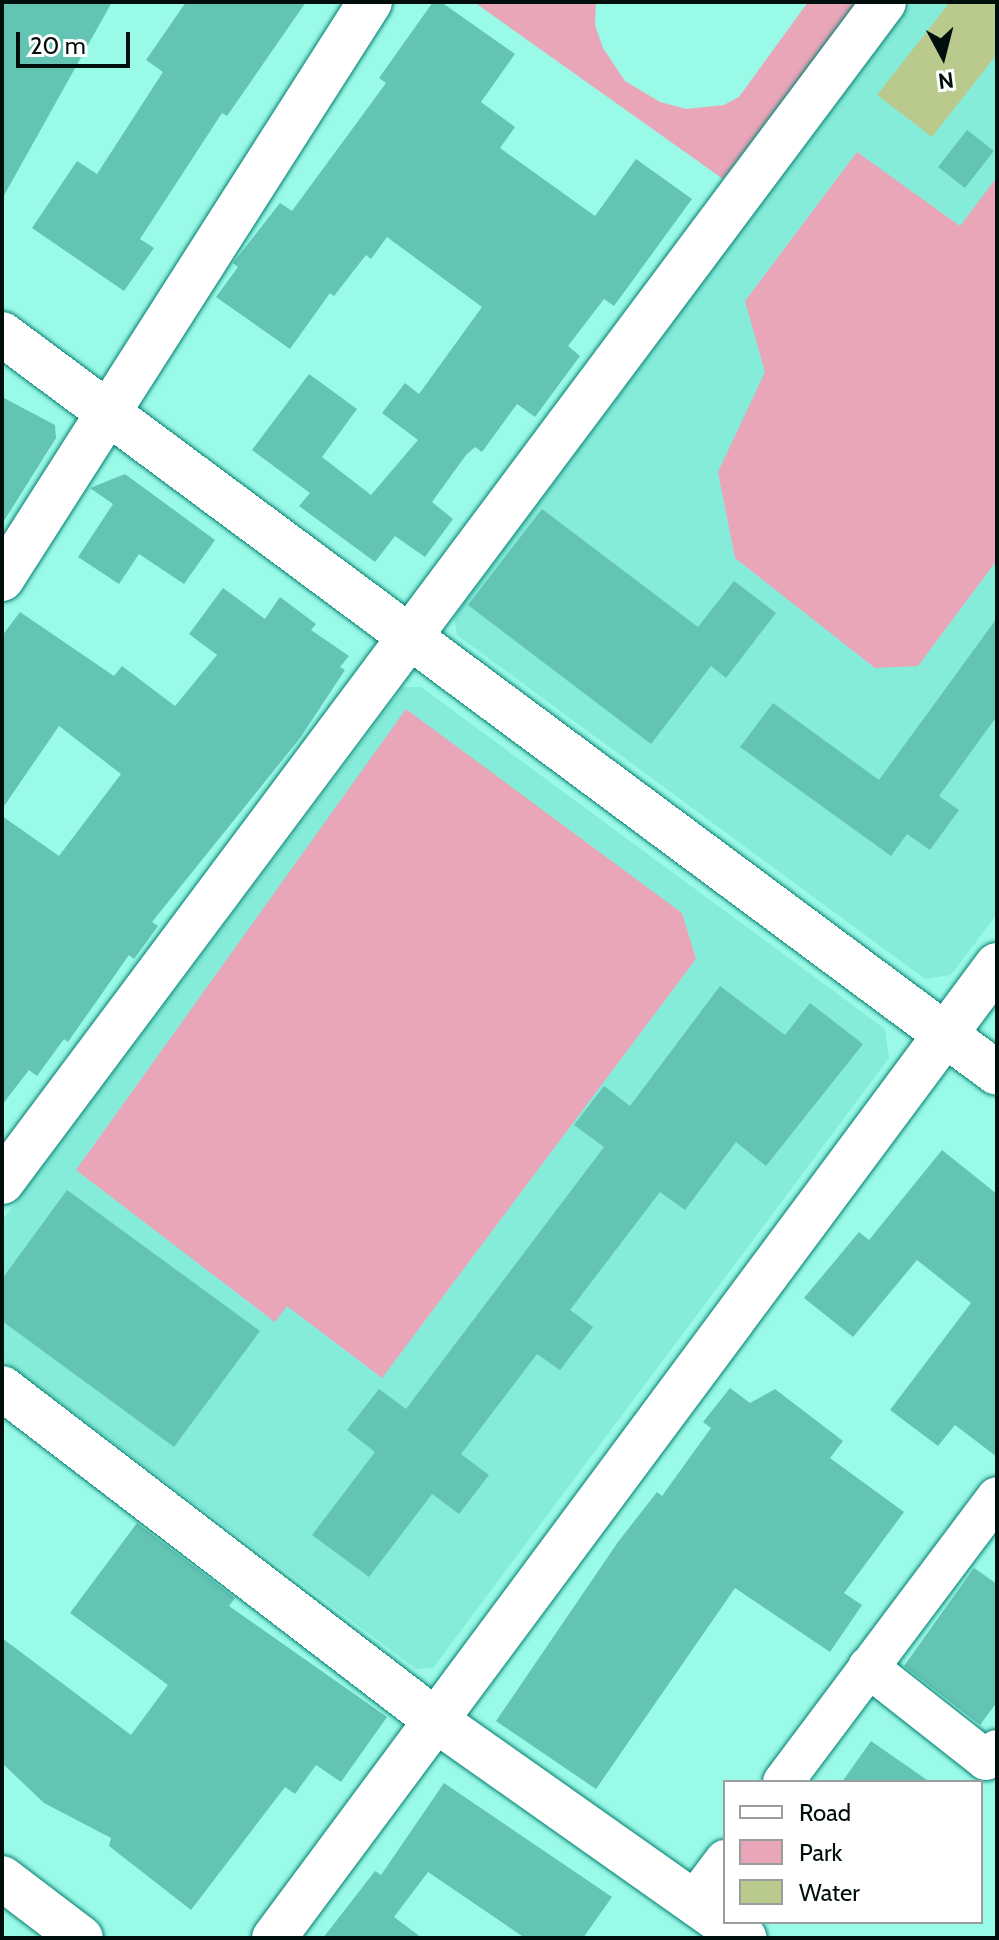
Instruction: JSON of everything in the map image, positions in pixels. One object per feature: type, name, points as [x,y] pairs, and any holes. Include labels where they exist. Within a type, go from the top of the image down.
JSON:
[{"type":"street","points":[[2,579],[370,2]]},
{"type":"street","points":[[2,1182],[884,2]]},
{"type":"street","points":[[2,334],[997,1073]]},
{"type":"street","points":[[274,1938],[997,965]]},
{"type":"street","points":[[2,1388],[434,1719],[723,1922]]},
{"type":"street","points":[[784,1780],[997,1497]]},
{"type":"street","points":[[868,1667],[986,1760],[997,1750]]},
{"type":"street","points":[[695,1900],[723,1863]]},
{"type":"street","points":[[2,1878],[81,1938]]},
{"type":"street","points":[[726,1924],[744,1938]]},
{"type":"shaded area","points":[[913,2],[997,2],[997,914],[951,975],[925,979],[457,635],[454,617]]},
{"type":"shaded area","points":[[403,687],[421,687],[885,1029],[889,1058],[433,1668],[416,1669],[2,1359],[2,1221]]},
{"type":"green space","points":[[474,2],[596,2],[595,25],[603,48],[625,81],[660,102],[686,109],[724,105],[739,97],[808,2],[857,2],[723,179]]},
{"type":"green space","points":[[857,152],[960,226],[997,177],[997,560],[918,666],[875,668],[735,558],[718,472],[765,372],[745,301]]},
{"type":"green space","points":[[406,709],[682,913],[696,959],[382,1378],[287,1306],[275,1322],[76,1170]]},
{"type":"water","points":[[950,2],[991,2],[997,7],[997,54],[932,137],[877,95]]},
{"type":"building","points":[[2,2],[112,2],[2,199]]},
{"type":"building","points":[[186,2],[306,2],[227,116],[222,113],[140,239],[154,248],[124,291],[32,228],[77,161],[97,174],[163,72],[146,60]]},
{"type":"building","points":[[433,2],[441,2],[515,54],[481,102],[515,127],[500,148],[595,216],[636,159],[692,199],[614,306],[604,299],[568,346],[580,356],[535,417],[517,404],[482,452],[475,447],[466,455],[432,502],[453,519],[425,557],[395,536],[375,562],[299,506],[310,493],[252,450],[309,374],[357,409],[322,457],[371,495],[418,440],[382,413],[405,383],[419,394],[482,307],[387,237],[371,259],[366,255],[334,296],[330,293],[290,349],[216,297],[238,267],[233,263],[280,203],[292,211],[386,83],[379,78]]},
{"type":"building","points":[[967,130],[994,151],[965,188],[938,167]]},
{"type":"building","points":[[2,397],[55,425],[56,438],[2,524]]},
{"type":"building","points":[[125,474],[215,540],[184,584],[139,554],[119,584],[78,557],[113,504],[90,488]]},
{"type":"building","points":[[542,509],[698,627],[734,581],[776,613],[726,678],[711,666],[651,744],[468,605]]},
{"type":"building","points":[[223,588],[265,619],[280,597],[316,624],[311,630],[349,656],[340,667],[345,670],[300,738],[152,922],[158,926],[134,959],[129,955],[68,1042],[64,1039],[37,1076],[29,1070],[2,1105],[2,816],[59,856],[121,774],[59,726],[2,809],[2,636],[20,612],[114,676],[122,666],[175,706],[217,655],[189,634]]},
{"type":"building","points":[[997,618],[997,716],[939,796],[959,810],[930,850],[907,834],[891,856],[740,747],[773,703],[879,780]]},
{"type":"building","points":[[720,986],[785,1035],[810,1003],[863,1044],[766,1166],[736,1142],[685,1210],[660,1192],[570,1310],[593,1327],[560,1370],[537,1354],[461,1454],[489,1475],[459,1514],[432,1494],[369,1577],[312,1535],[375,1452],[347,1430],[379,1389],[406,1409],[604,1147],[574,1125],[604,1086],[630,1106]]},
{"type":"building","points":[[942,1150],[997,1194],[997,1457],[955,1425],[938,1446],[890,1410],[971,1303],[917,1260],[853,1337],[804,1298],[859,1232],[869,1240]]},
{"type":"building","points":[[67,1190],[260,1331],[174,1447],[2,1321],[2,1279]]},
{"type":"building","points":[[730,1388],[750,1403],[775,1389],[843,1441],[830,1458],[904,1512],[844,1593],[862,1605],[830,1652],[735,1588],[596,1789],[496,1721],[618,1542],[657,1492],[662,1496],[711,1428],[703,1422]]},
{"type":"building","points":[[137,1523],[235,1598],[229,1606],[387,1717],[341,1782],[316,1765],[295,1794],[285,1787],[191,1910],[109,1846],[111,1838],[44,1803],[2,1763],[2,1638],[131,1735],[168,1685],[70,1613]]},
{"type":"building","points":[[974,1568],[997,1584],[997,1702],[980,1725],[904,1666]]},
{"type":"building","points":[[871,1741],[927,1780],[843,1780]]},
{"type":"building","points":[[444,1783],[612,1897],[583,1938],[525,1938],[428,1872],[394,1917],[422,1938],[323,1938],[375,1871],[381,1875]]}]
